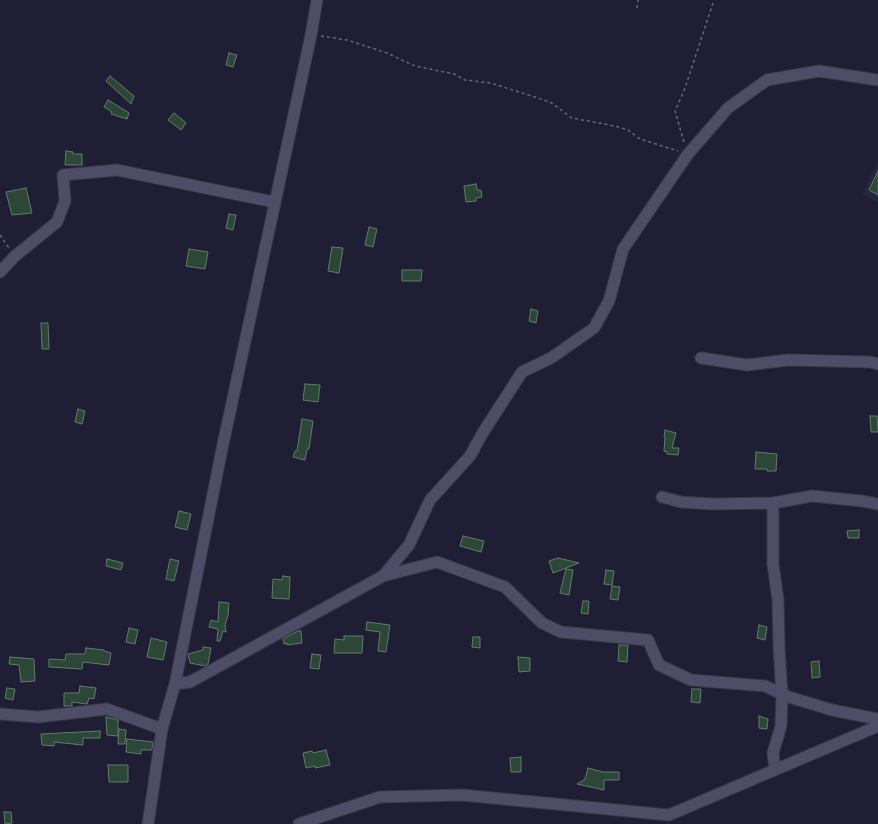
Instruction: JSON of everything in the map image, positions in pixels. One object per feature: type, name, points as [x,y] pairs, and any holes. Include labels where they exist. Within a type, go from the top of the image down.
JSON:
[{"type":"street","points":[[148,824],[162,729],[176,684],[222,449],[311,35],[317,0]]},
{"type":"street","points":[[383,576],[409,545],[430,500],[470,456],[482,434],[522,372],[551,358],[594,328],[609,301],[623,249],[688,154],[728,108],[767,80],[819,71],[878,80]]},
{"type":"street","points":[[0,272],[15,256],[57,222],[64,201],[63,175],[117,170],[274,202]]},
{"type":"street","points":[[701,358],[747,365],[788,360],[816,362],[870,362],[878,364]]},
{"type":"street","points":[[662,497],[681,502],[773,503],[812,496],[878,504]]},
{"type":"street","points":[[773,503],[773,564],[778,600],[782,694],[781,726],[773,753],[775,770]]},
{"type":"street","points":[[176,684],[190,682],[383,576],[437,562],[505,587],[542,623],[562,632],[648,640],[659,665],[691,680],[765,686],[782,694],[832,710],[878,719]]},
{"type":"street","points":[[0,714],[38,717],[107,708],[162,729]]},
{"type":"street","points":[[299,824],[380,797],[462,794],[670,815],[878,726]]},
{"type":"path","points":[[637,8],[638,0]]},
{"type":"path","points":[[688,154],[675,111],[684,91],[714,0]]},
{"type":"path","points":[[311,35],[347,40],[387,53],[415,66],[454,74],[465,80],[491,83],[515,92],[550,102],[572,118],[628,130],[640,139],[688,154]]},
{"type":"path","points":[[0,235],[15,256]]},
{"type":"shaded area","points":[[878,160],[878,203],[862,194]]},
{"type":"building","points":[[229,53],[237,55],[233,67],[226,65]]},
{"type":"building","points":[[110,76],[134,96],[131,104],[106,81]]},
{"type":"building","points":[[108,100],[129,113],[127,119],[111,114],[112,112],[104,107]]},
{"type":"building","points":[[174,113],[186,123],[181,130],[168,120]]},
{"type":"building","points":[[66,151],[73,152],[73,154],[82,154],[82,165],[65,165]]},
{"type":"building","points":[[878,171],[878,195],[869,190]]},
{"type":"building","points":[[476,184],[477,190],[481,190],[482,197],[476,198],[476,201],[466,202],[464,186]]},
{"type":"building","points":[[26,188],[32,213],[12,215],[6,192]]},
{"type":"building","points":[[229,214],[236,215],[233,230],[226,228]]},
{"type":"building","points":[[369,227],[377,229],[373,247],[365,245]]},
{"type":"building","points":[[332,247],[343,248],[339,273],[328,271]]},
{"type":"building","points":[[189,249],[208,252],[205,269],[186,266]]},
{"type":"building","points":[[402,270],[422,270],[421,281],[402,281]]},
{"type":"building","points":[[531,309],[538,311],[536,323],[529,321]]},
{"type":"building","points":[[41,323],[48,323],[49,349],[42,349]]},
{"type":"building","points":[[305,384],[320,385],[318,402],[303,400]]},
{"type":"building","points":[[78,409],[85,411],[82,424],[75,422]]},
{"type":"building","points":[[870,416],[877,416],[878,432],[871,432]]},
{"type":"building","points":[[302,419],[313,421],[309,449],[307,449],[305,460],[293,457],[295,451],[297,451]]},
{"type":"building","points":[[665,430],[676,433],[672,448],[679,448],[678,455],[667,454],[667,452],[664,451]]},
{"type":"building","points":[[756,452],[777,454],[776,471],[755,469]]},
{"type":"building","points":[[179,511],[191,514],[187,530],[175,527]]},
{"type":"building","points":[[859,530],[859,538],[848,538],[847,531]]},
{"type":"building","points":[[463,536],[484,541],[481,552],[460,546]]},
{"type":"building","points":[[558,558],[579,563],[553,573],[549,561]]},
{"type":"building","points":[[107,559],[123,563],[121,570],[106,566]]},
{"type":"building","points":[[170,559],[179,561],[174,581],[166,579]]},
{"type":"building","points":[[566,569],[573,570],[569,595],[560,593]]},
{"type":"building","points":[[606,570],[614,571],[612,585],[604,584]]},
{"type":"building","points":[[283,576],[290,577],[289,599],[272,598],[273,579],[282,580]]},
{"type":"building","points":[[612,586],[620,587],[618,600],[610,599]]},
{"type":"building","points":[[583,601],[589,601],[588,614],[581,613]]},
{"type":"building","points":[[219,602],[229,603],[225,625],[226,632],[223,631],[220,641],[217,641],[218,629],[209,627],[211,620],[218,622]]},
{"type":"building","points":[[367,622],[390,625],[386,652],[378,651],[380,632],[366,630]]},
{"type":"building","points":[[759,625],[767,627],[765,640],[757,638]]},
{"type":"building","points":[[129,628],[138,630],[135,644],[126,642]]},
{"type":"building","points":[[298,631],[301,631],[302,643],[284,644],[283,639]]},
{"type":"building","points":[[344,636],[363,636],[362,653],[334,653],[335,639],[344,640]]},
{"type":"building","points":[[473,637],[480,637],[480,648],[472,647]]},
{"type":"building","points":[[151,638],[167,642],[163,660],[147,657]]},
{"type":"building","points":[[619,645],[628,645],[627,662],[618,661]]},
{"type":"building","points":[[203,647],[211,648],[208,664],[205,666],[190,663],[188,654],[203,650]]},
{"type":"building","points":[[86,648],[104,650],[111,653],[109,665],[83,662],[82,669],[49,667],[49,659],[65,660],[66,654],[85,654]]},
{"type":"building","points":[[312,654],[321,655],[319,669],[310,668]]},
{"type":"building","points":[[10,657],[34,659],[35,681],[21,682],[19,665],[9,664]]},
{"type":"building","points":[[518,657],[530,658],[530,671],[519,672]]},
{"type":"building","points":[[819,661],[820,677],[812,678],[811,662]]},
{"type":"building","points":[[80,686],[96,688],[94,699],[89,698],[87,704],[72,702],[72,706],[64,706],[64,693],[79,693]]},
{"type":"building","points":[[7,688],[15,689],[13,700],[5,698]]},
{"type":"building","points":[[692,689],[701,689],[700,703],[691,702]]},
{"type":"building","points":[[759,716],[768,719],[767,729],[759,728]]},
{"type":"building","points":[[106,717],[118,720],[118,736],[107,735]]},
{"type":"building","points":[[119,729],[126,730],[125,744],[118,744]]},
{"type":"building","points":[[100,731],[100,738],[83,738],[83,745],[54,742],[54,746],[42,745],[41,734]]},
{"type":"building","points":[[127,739],[153,742],[152,750],[141,750],[141,754],[126,752]]},
{"type":"building","points":[[326,750],[330,765],[306,768],[303,753],[312,751],[313,753]]},
{"type":"building","points":[[521,757],[521,772],[511,772],[510,758]]},
{"type":"building","points":[[108,765],[128,765],[128,782],[109,782]]},
{"type":"building","points":[[588,768],[603,772],[619,772],[619,780],[604,780],[604,790],[577,784],[585,779]]},
{"type":"building","points":[[4,812],[11,812],[12,823],[5,824]]}]
